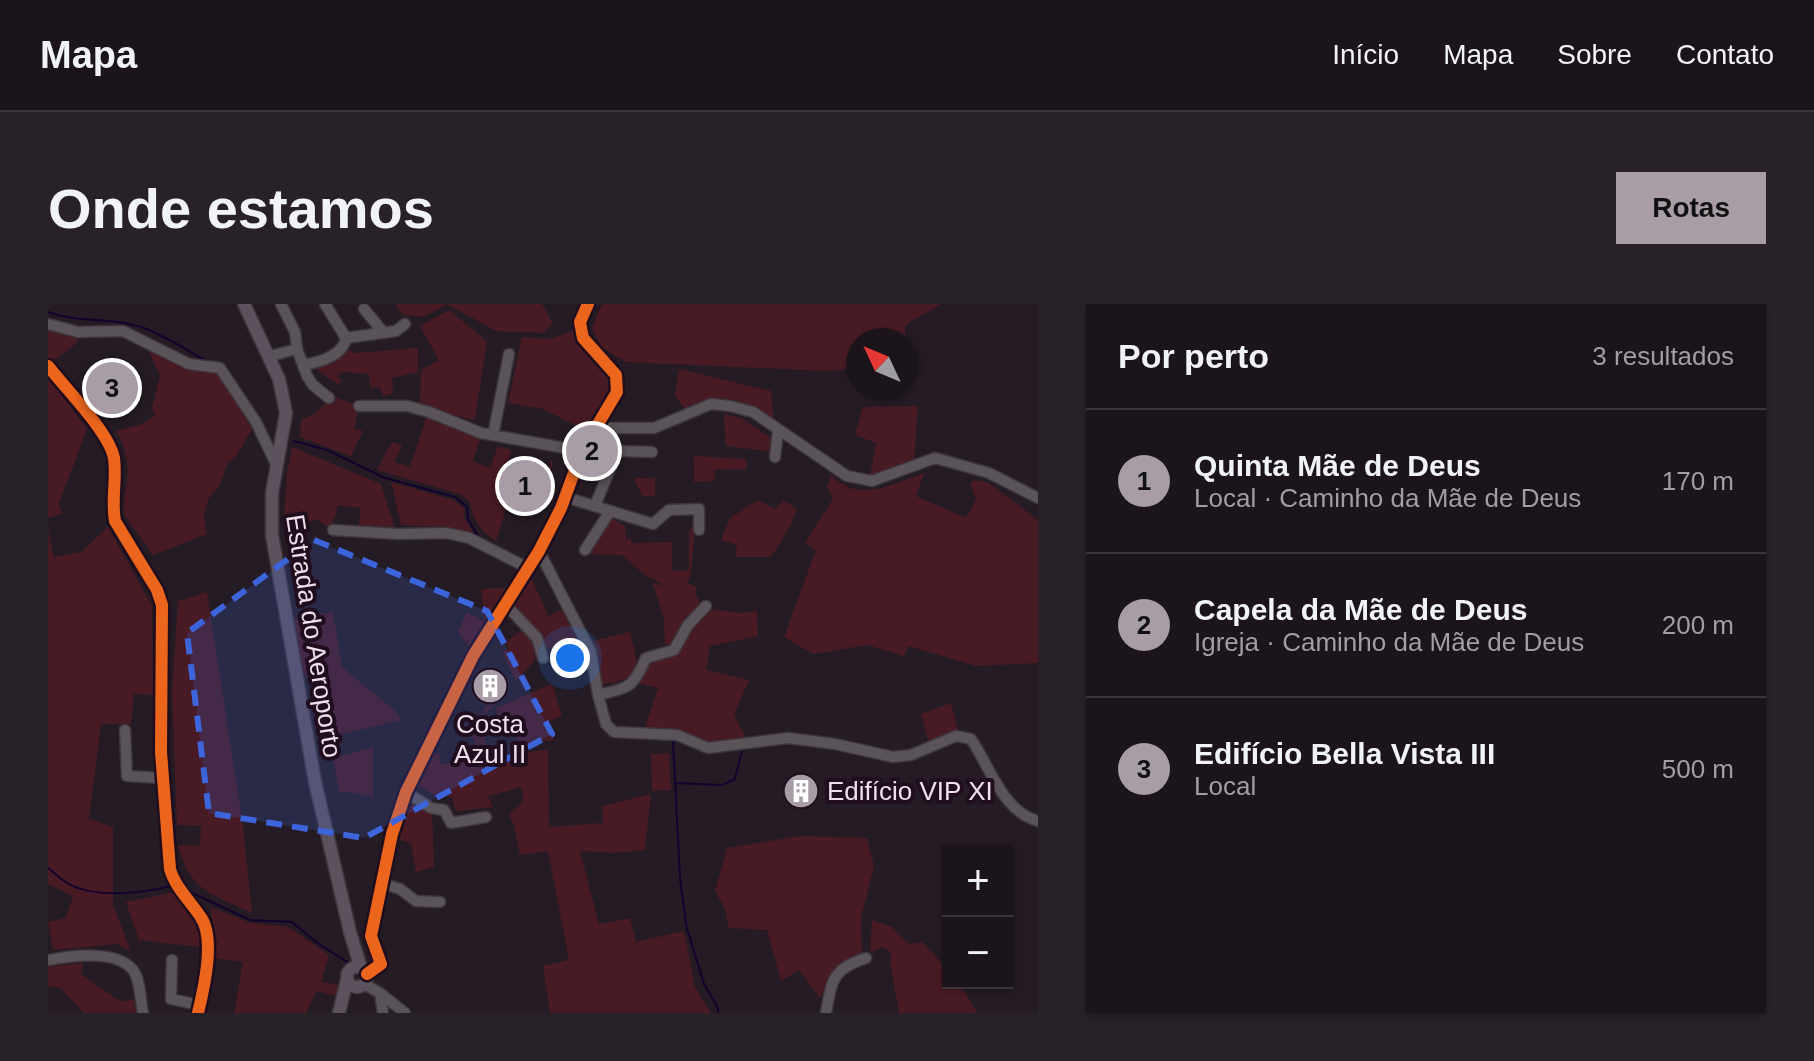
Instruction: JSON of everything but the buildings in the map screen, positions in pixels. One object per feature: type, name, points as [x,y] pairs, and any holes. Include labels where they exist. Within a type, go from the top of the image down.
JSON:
[{"type":"main road","name":"Estrada do Aeroporto","points":[[244,304],[279,379],[286,413],[272,493],[272,535],[315,782],[358,977],[341,1007]]},
{"type":"street","points":[[281,304],[295,332],[297,349],[310,382],[329,398]]},
{"type":"street","points":[[303,365],[339,353],[344,347],[346,338],[325,304]]},
{"type":"street","points":[[405,1013],[358,977],[381,964],[371,936],[381,883],[406,792],[473,656],[539,551],[565,497],[582,451],[617,392],[616,375],[583,338],[580,322],[588,304]]},
{"type":"street","points":[[364,309],[384,333]]},
{"type":"street","points":[[48,324],[78,332],[123,331],[189,364],[220,368],[256,422],[277,466]]},
{"type":"street","points":[[346,338],[396,331],[405,324]]},
{"type":"street","points":[[270,356],[297,349]]},
{"type":"street","points":[[493,435],[509,354]]},
{"type":"street","points":[[48,366],[109,443],[115,468],[112,507],[115,521],[157,590],[162,605],[163,778],[172,876],[203,918],[208,933],[199,1009],[171,999],[172,960]]},
{"type":"street","points":[[595,428],[654,428],[711,404],[753,412],[847,476],[872,481],[935,458],[989,473],[1038,498]]},
{"type":"street","points":[[359,406],[407,406],[493,435],[582,451]]},
{"type":"street","points":[[775,457],[778,430]]},
{"type":"street","points":[[595,506],[617,451],[652,452]]},
{"type":"street","points":[[565,497],[653,524],[669,510],[699,509],[699,530]]},
{"type":"street","points":[[585,550],[610,511]]},
{"type":"street","points":[[333,530],[446,533],[469,538],[528,568]]},
{"type":"street","points":[[539,551],[591,652],[606,724],[614,732],[677,735],[708,748],[788,738],[835,744],[893,757],[911,755],[956,736],[971,739],[1014,808],[1026,818],[1038,821]]},
{"type":"street","points":[[506,605],[537,638],[543,658]]},
{"type":"street","points":[[598,695],[624,689],[636,682],[646,658],[674,650],[688,625],[706,606]]},
{"type":"street","points":[[125,730],[127,776],[163,778]]},
{"type":"street","points":[[406,792],[431,808],[444,810],[451,823],[486,817]]},
{"type":"street","points":[[381,883],[400,889],[416,901],[440,902]]},
{"type":"street","points":[[48,960],[106,957],[127,965],[137,979],[143,1013]]},
{"type":"street","points":[[826,1013],[832,982],[845,965],[866,958]]},
{"type":"street","points":[[380,993],[383,1013]]},
{"type":"highlighted area","points":[[314,540],[487,611],[552,734],[364,838],[209,813],[187,633]]},
{"type":"shaded area","points":[[395,304],[447,304],[424,317],[404,315]]},
{"type":"shaded area","points":[[447,304],[542,304],[553,323],[544,333],[496,331]]},
{"type":"shaded area","points":[[602,304],[941,304],[905,325],[905,328],[846,328],[846,369],[828,371],[626,362],[601,347],[592,328]]},
{"type":"shaded area","points":[[449,310],[487,341],[475,420],[420,404],[421,370],[439,360],[420,326]]},
{"type":"shaded area","points":[[48,327],[75,337],[78,342],[51,362],[48,357]]},
{"type":"shaded area","points":[[575,330],[578,342],[612,376],[612,391],[589,432],[543,409],[508,403],[522,337],[550,339]]},
{"type":"shaded area","points":[[146,346],[217,368],[252,429],[235,458],[228,462],[220,484],[208,499],[204,515],[207,534],[153,555],[123,513],[127,462],[116,431],[143,424],[155,415],[152,409],[160,375]]},
{"type":"shaded area","points":[[418,348],[418,372],[392,378],[393,393],[383,396],[380,387],[371,388],[368,374],[342,372],[337,376],[342,382],[337,384],[315,368],[341,357],[347,349],[355,353]]},
{"type":"shaded area","points":[[679,369],[771,391],[774,423],[709,400],[685,409],[675,396]]},
{"type":"shaded area","points":[[48,377],[87,429],[59,503],[62,514],[48,518]]},
{"type":"shaded area","points":[[332,396],[359,406],[354,429],[363,431],[351,456],[300,437],[301,420],[316,413]]},
{"type":"shaded area","points":[[918,406],[914,463],[870,476],[876,443],[855,435],[863,407]]},
{"type":"shaded area","points":[[724,414],[743,419],[772,439],[769,451],[726,446]]},
{"type":"shaded area","points":[[427,415],[481,436],[473,461],[490,468],[498,446],[511,450],[503,482],[510,496],[496,541],[478,524],[470,502],[460,494],[377,470],[392,442],[402,445],[394,462],[410,467]]},
{"type":"shaded area","points":[[292,447],[381,484],[396,532],[358,529],[361,508],[338,505],[331,529],[316,519],[302,526],[284,523]]},
{"type":"shaded area","points":[[694,456],[746,459],[747,469],[714,470],[715,481],[694,482]]},
{"type":"shaded area","points":[[552,459],[552,466],[531,511],[528,510],[541,468],[547,471]]},
{"type":"shaded area","points":[[924,473],[916,496],[966,518],[976,499],[970,484],[974,480],[987,482],[1038,520],[1038,663],[976,666],[908,646],[904,656],[867,645],[813,654],[784,637],[816,550],[805,542],[833,499],[827,487],[831,475],[841,484],[864,490],[888,486]]},
{"type":"shaded area","points":[[634,478],[655,478],[655,496],[642,496]]},
{"type":"shaded area","points":[[391,482],[453,500],[464,508],[464,517],[475,536],[445,527],[401,525]]},
{"type":"shaded area","points":[[758,500],[776,509],[783,500],[797,509],[771,557],[735,557],[737,545],[721,540],[730,518]]},
{"type":"shaded area","points":[[610,517],[625,526],[626,539],[631,539],[631,543],[672,542],[672,571],[689,570],[689,529],[695,528],[691,574],[687,583],[697,587],[695,594],[701,604],[686,617],[670,644],[665,645],[664,620],[653,583],[666,586],[645,575],[622,555],[587,554]]},
{"type":"shaded area","points":[[108,527],[152,606],[153,695],[134,694],[131,724],[101,724],[89,819],[113,827],[113,905],[131,952],[118,944],[53,950],[48,922],[66,918],[73,896],[48,884],[48,530],[54,557],[81,552]]},
{"type":"shaded area","points":[[529,572],[548,616],[564,609],[580,642],[544,650],[541,635],[510,604]]},
{"type":"shaded area","points":[[481,589],[510,590],[469,647],[458,632],[467,612],[485,622]]},
{"type":"shaded area","points":[[207,592],[243,826],[252,913],[204,890],[189,873],[178,845],[199,846],[202,826],[177,825],[172,692],[178,601]]},
{"type":"shaded area","points":[[708,609],[741,613],[757,611],[758,636],[710,646],[706,670],[749,680],[734,715],[748,741],[709,742],[678,731],[645,727],[658,688],[638,683],[650,661],[677,654],[691,627]]},
{"type":"shaded area","points":[[333,612],[342,667],[394,710],[401,720],[335,736],[326,670],[302,674],[293,619]]},
{"type":"shaded area","points":[[524,629],[533,641],[535,660],[516,681],[502,652],[508,649],[506,642]]},
{"type":"shaded area","points":[[630,632],[636,670],[626,679],[602,684],[592,641]]},
{"type":"shaded area","points":[[552,684],[562,716],[549,721],[554,740],[519,744],[511,722],[484,731],[487,757],[480,755],[466,721],[468,724],[479,719],[478,715],[484,713],[484,706],[495,704],[483,716],[484,721],[498,714],[496,708]]},
{"type":"shaded area","points":[[951,703],[958,730],[928,741],[921,714]]},
{"type":"shaded area","points":[[373,747],[373,798],[339,792],[333,758]]},
{"type":"shaded area","points":[[548,749],[549,827],[603,823],[602,806],[651,794],[645,850],[615,853],[580,851],[599,924],[630,918],[636,942],[684,931],[695,987],[711,1013],[550,1013],[543,966],[569,960],[548,851],[520,855],[509,814],[523,802],[522,787],[488,796],[493,807],[456,811],[452,797],[435,796],[417,784],[430,751],[441,755],[440,764]]},
{"type":"shaded area","points":[[669,753],[671,790],[652,791],[651,754]]},
{"type":"shaded area","points":[[411,801],[432,811],[434,867],[416,872],[411,843],[399,840]]},
{"type":"shaded area","points":[[800,836],[867,838],[874,866],[861,918],[862,953],[835,967],[820,998],[799,970],[781,981],[767,930],[729,928],[725,909],[715,891],[727,848]]},
{"type":"shaded area","points":[[175,892],[198,919],[200,947],[139,940],[126,902]]},
{"type":"shaded area","points":[[210,907],[251,923],[288,927],[329,955],[321,982],[342,985],[336,996],[317,991],[306,1013],[234,1013],[243,962],[212,958],[217,942]]},
{"type":"shaded area","points":[[872,920],[892,927],[909,944],[922,942],[942,964],[942,989],[962,989],[978,1013],[899,1013],[891,952],[883,947],[870,952]]},
{"type":"shaded area","points":[[83,963],[81,974],[121,1002],[134,999],[136,1013],[84,1013],[60,988],[48,986],[48,967]]},
{"type":"waterway","points":[[48,312],[141,327],[208,362]]},
{"type":"waterway","points":[[294,441],[327,450],[385,478],[455,497],[467,507],[468,519],[480,540]]},
{"type":"waterway","points":[[673,741],[680,878],[686,925],[704,984],[718,1013]]},
{"type":"waterway","points":[[676,783],[722,785],[735,779],[743,747]]},
{"type":"waterway","points":[[48,868],[63,881],[92,892],[134,892],[171,886]]},
{"type":"waterway","points":[[188,891],[250,920],[292,922],[355,967]]},
{"type":"cycle path","points":[[367,974],[381,964],[371,936],[392,834],[406,792],[473,656],[539,551],[561,508],[582,451],[617,392],[616,375],[583,338],[580,322],[588,304]]},
{"type":"cycle path","points":[[48,366],[95,423],[110,447],[115,466],[115,521],[157,590],[162,605],[161,752],[170,869],[179,888],[205,925],[207,936],[207,963],[198,1013]]},
{"type":"place","name":"Edifício Bella Vista III","points":[[112,388]]},
{"type":"place","name":"Capela da Mãe de Deus","points":[[592,451]]},
{"type":"place","name":"Quinta Mãe de Deus","points":[[525,486]]},
{"type":"place","name":"Costa Azul II","points":[[490,686]]},
{"type":"place","name":"Edifício VIP XI","points":[[801,791]]}]
